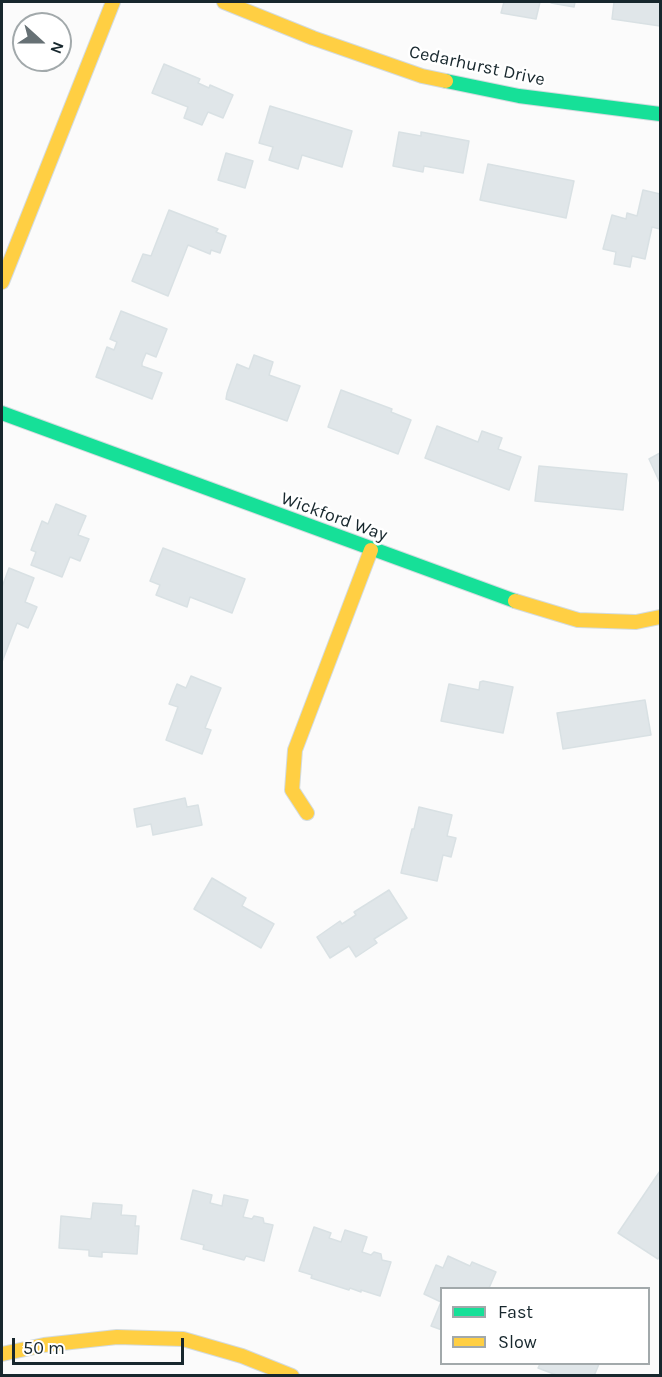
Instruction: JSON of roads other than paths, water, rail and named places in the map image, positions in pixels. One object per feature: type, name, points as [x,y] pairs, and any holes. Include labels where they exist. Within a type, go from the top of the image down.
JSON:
[{"type":"street","points":[[2,282],[113,2]]},
{"type":"street","name":"Cedarhurst Drive","points":[[224,2],[313,39],[422,76],[519,96],[660,114]]},
{"type":"street","name":"Wickford Way","points":[[2,413],[503,598],[578,620],[636,622],[660,617]]},
{"type":"street","points":[[307,813],[292,790],[295,750],[371,550]]},
{"type":"street","points":[[2,1354],[44,1345],[117,1337],[183,1339],[242,1356],[292,1376]]}]
